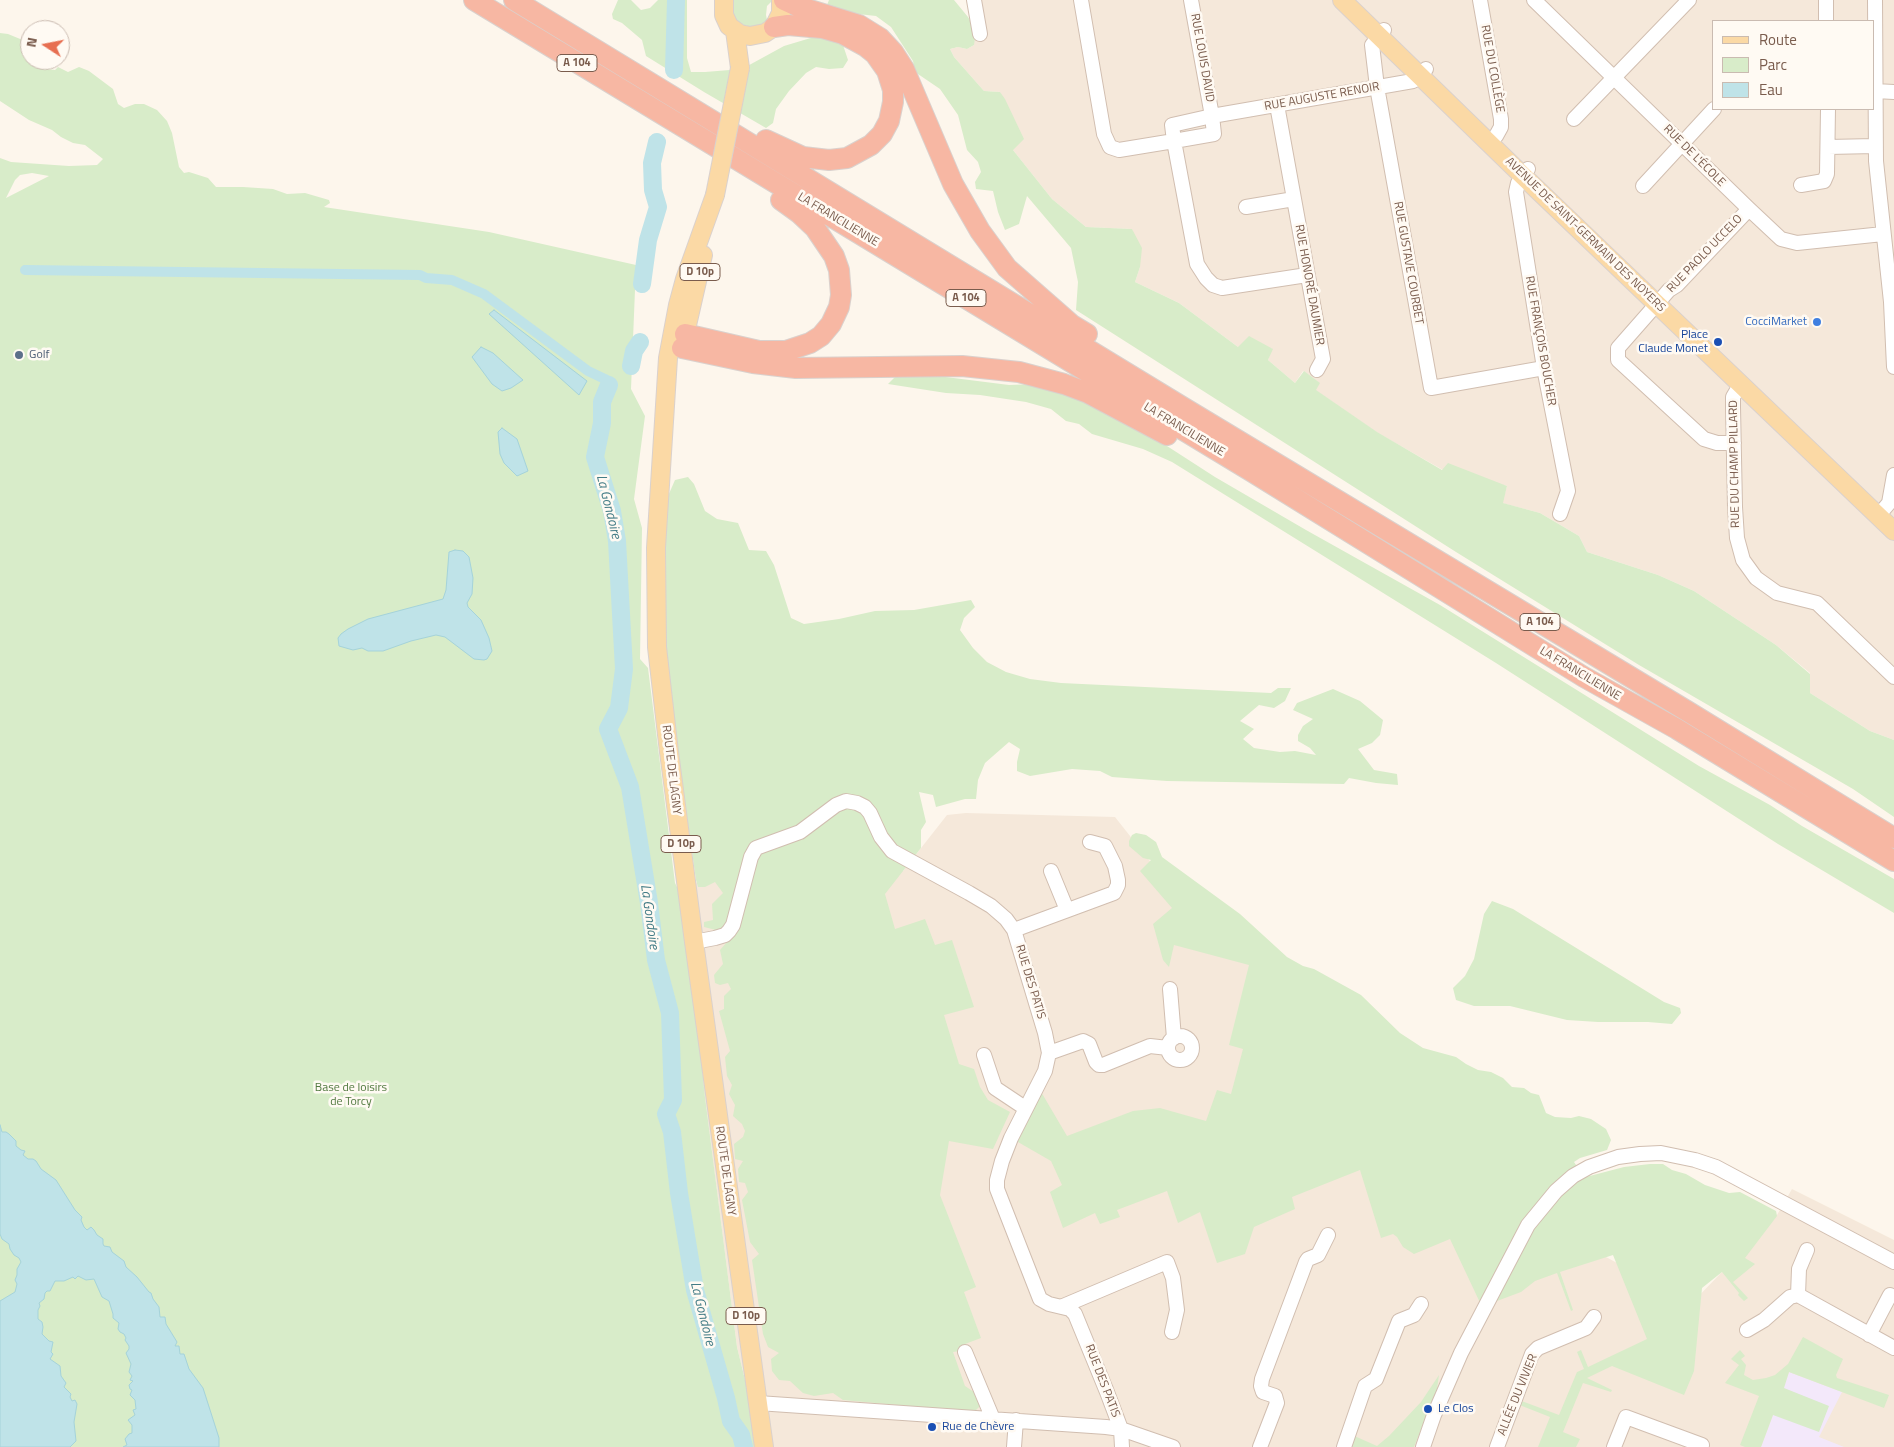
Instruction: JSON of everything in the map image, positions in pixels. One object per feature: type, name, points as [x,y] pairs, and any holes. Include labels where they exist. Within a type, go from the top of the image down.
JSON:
[{"type":"highway","name":"LA FRANCILIENNE","points":[[474,0],[1251,471],[1584,677],[1677,729],[1894,861]]},
{"type":"highway","name":"LA FRANCILIENNE","points":[[514,0],[1894,838]]},
{"type":"highway","points":[[782,0],[859,25],[880,38],[893,52],[904,69],[950,177],[971,219],[1008,268],[1072,325],[1176,390],[1184,408]]},
{"type":"highway","points":[[713,122],[738,124],[781,149],[803,157],[829,160],[856,154],[871,145],[882,134],[892,111],[893,90],[887,71],[876,54],[865,46],[833,31],[802,26],[766,31]]},
{"type":"highway","points":[[678,336],[758,351],[786,351],[801,347],[821,336],[831,324],[839,307],[842,283],[834,256],[815,228],[799,212],[692,145],[681,125]]},
{"type":"highway","points":[[678,336],[753,363],[796,368],[962,366],[1028,374],[1064,384],[1088,394],[1226,467],[1251,471]]},
{"type":"main road","points":[[724,0],[724,15],[730,26],[745,36],[766,31],[781,13],[782,0]]},
{"type":"main road","name":"AVENUE DE SAINT-GERMAIN DES NOYERS","points":[[1342,0],[1381,33],[1885,516],[1894,532]]},
{"type":"main road","name":"AVENUE DE SAINT-GERMAIN DES NOYERS","points":[[1354,0],[1381,33]]},
{"type":"main road","name":"D 10p","points":[[678,336],[685,278],[715,195],[740,68],[736,31]]},
{"type":"main road","name":"D 10p","points":[[740,68],[766,31]]},
{"type":"main road","name":"AVENUE DE SAINT-GERMAIN DES NOYERS","points":[[1423,73],[1496,136],[1525,173]]},
{"type":"main road","name":"AVENUE DE SAINT-GERMAIN DES NOYERS","points":[[1659,301],[1740,385],[1885,516]]},
{"type":"main road","name":"ROUTE DE LAGNY","points":[[678,336],[662,458],[656,548],[658,647],[668,743],[694,942],[758,1403]]},
{"type":"main road","name":"D 10p","points":[[758,1403],[764,1447]]},
{"type":"street","points":[[974,0],[980,34]]},
{"type":"street","points":[[1081,0],[1104,134],[1110,146],[1119,150],[1174,141],[1197,264],[1212,285],[1222,288],[1307,275]]},
{"type":"street","name":"RUE LOUIS DAVID","points":[[1191,0],[1212,116]]},
{"type":"street","name":"RUE DU COLLÈGE","points":[[1480,0],[1501,119],[1501,127],[1496,136]]},
{"type":"street","points":[[1574,119],[1689,0]]},
{"type":"street","points":[[1826,0],[1826,20]]},
{"type":"street","points":[[1875,0],[1875,146],[1883,234],[1892,302],[1894,368]]},
{"type":"street","name":"RUE DE L'ÉCOLE","points":[[1538,1],[1748,209],[1781,239],[1804,243],[1883,234]]},
{"type":"street","name":"RUE GUSTAVE COURBET","points":[[1381,33],[1372,45],[1377,87],[1430,388],[1544,368]]},
{"type":"street","name":"RUE AUGUSTE RENOIR","points":[[1174,141],[1172,124],[1413,81],[1423,73]]},
{"type":"street","points":[[1875,91],[1894,92]]},
{"type":"street","name":"RUE HONORÉ DAUMIER","points":[[1277,105],[1323,359],[1317,370]]},
{"type":"street","points":[[1643,186],[1713,110]]},
{"type":"street","points":[[1801,185],[1824,181],[1827,174],[1828,110]]},
{"type":"street","points":[[1828,147],[1875,146]]},
{"type":"street","name":"RUE FRANÇOIS BOUCHER","points":[[1525,173],[1518,183],[1516,192],[1544,368],[1568,491],[1560,514]]},
{"type":"street","points":[[1246,207],[1294,199]]},
{"type":"street","name":"RUE PAOLO UCCELO","points":[[1734,443],[1717,443],[1704,439],[1618,360],[1618,348],[1659,301],[1748,209]]},
{"type":"street","name":"RUE DU CHAMP PILLARD","points":[[1740,385],[1733,398],[1737,538],[1743,560],[1756,578],[1777,593],[1816,603],[1894,676]]},
{"type":"street","points":[[1885,516],[1894,475]]},
{"type":"street","name":"RUE DES PATIS","points":[[694,942],[725,935],[733,925],[751,857],[756,848],[800,832],[836,805],[846,801],[865,807],[886,845],[909,861],[991,906],[1006,919],[1014,930],[1046,1033],[1049,1053],[1045,1071],[1002,1161],[997,1180],[997,1189],[1037,1293],[1044,1301],[1063,1306],[1075,1314],[1108,1392],[1121,1429],[1122,1447]]},
{"type":"street","points":[[1014,930],[1114,893],[1118,885],[1118,875],[1105,846],[1090,842]]},
{"type":"street","points":[[1051,871],[1067,910]]},
{"type":"street","points":[[1049,1053],[1083,1041],[1089,1044],[1096,1062],[1103,1066],[1150,1046],[1171,1043],[1170,989]]},
{"type":"street","points":[[984,1055],[995,1088],[1026,1108]]},
{"type":"street","points":[[1423,1447],[1457,1360],[1528,1224],[1556,1191],[1573,1176],[1589,1167],[1618,1157],[1640,1154],[1661,1153],[1695,1160],[1716,1167],[1894,1262]]},
{"type":"street","points":[[1260,1447],[1277,1403],[1275,1396],[1263,1392],[1261,1386],[1262,1379],[1306,1262],[1318,1254],[1328,1234]]},
{"type":"street","points":[[1798,1295],[1798,1269],[1807,1250]]},
{"type":"street","points":[[1063,1306],[1167,1262],[1173,1278],[1177,1310],[1172,1332]]},
{"type":"street","points":[[1747,1330],[1764,1320],[1790,1297],[1798,1295],[1894,1348]]},
{"type":"street","points":[[1869,1335],[1890,1295]]},
{"type":"street","points":[[1344,1447],[1365,1386],[1376,1379],[1399,1321],[1414,1315],[1421,1304]]},
{"type":"street","name":"ALLÉE DU VIVIER","points":[[1497,1447],[1532,1354],[1538,1348],[1586,1328],[1594,1317]]},
{"type":"street","points":[[965,1352],[993,1418]]},
{"type":"street","points":[[758,1403],[993,1418],[1121,1429],[1173,1447]]},
{"type":"street","points":[[1614,1447],[1626,1417],[1702,1445]]},
{"type":"street","points":[[1014,1447],[1016,1420]]},
{"type":"shaded area","points":[[970,0],[1894,0],[1894,740],[1870,731],[1810,693],[1810,673],[1776,645],[1694,591],[1658,575],[1587,552],[1579,536],[1540,513],[1502,503],[1507,486],[1443,470],[1376,432],[1315,390],[1319,383],[1303,371],[1295,383],[1268,360],[1272,348],[1238,347],[1179,303],[1135,282],[1140,267],[1132,229],[1086,227],[1052,199],[1013,150],[1000,92],[984,91],[954,57],[950,49],[958,47],[967,49],[974,45]]},
{"type":"shaded area","points":[[966,813],[1115,817],[1210,937],[1268,950],[1420,1154],[1691,1304],[1777,1215],[1792,1189],[1894,1240],[1894,1447],[756,1447],[749,1396],[737,1347],[678,889],[838,832],[903,871],[947,815]]},
{"type":"shaded area","points":[[1789,1372],[1842,1392],[1819,1437],[1844,1447],[1761,1447]]},
{"type":"green space","points":[[618,0],[631,0],[641,10],[650,8],[658,0],[687,0],[687,58],[691,72],[705,72],[742,69],[784,46],[814,37],[829,0],[954,0],[968,17],[976,31],[974,45],[967,49],[958,47],[950,49],[954,57],[984,91],[1000,92],[1005,99],[1024,139],[1013,150],[1052,199],[1086,227],[1132,229],[1142,248],[1140,267],[1135,282],[1179,303],[1238,347],[1249,336],[1273,349],[1268,360],[1295,383],[1304,371],[1320,383],[1316,390],[1377,432],[1442,470],[1448,463],[1507,486],[1503,503],[1540,513],[1579,536],[1587,552],[1658,575],[1694,591],[1776,645],[1810,674],[1810,693],[1870,731],[1894,740],[1894,817],[1853,789],[1639,665],[1456,552],[1076,310],[1078,282],[1071,248],[1027,196],[1019,224],[1005,230],[993,191],[976,189],[975,182],[981,172],[978,162],[967,150],[958,115],[940,89],[915,72],[913,61],[891,27],[876,16],[858,14],[843,45],[848,60],[843,68],[829,69],[816,67],[806,73],[789,91],[776,109],[773,123],[766,128],[646,56],[642,40],[622,23],[613,19],[612,14]]},
{"type":"green space","points":[[733,0],[771,0],[767,6],[767,20],[760,25],[750,27],[738,22],[733,14]]},
{"type":"green space","name":"Base de loisirs de Torcy","points":[[0,33],[20,39],[20,70],[64,70],[68,72],[79,67],[89,71],[113,89],[118,104],[124,108],[135,104],[144,104],[157,110],[167,121],[172,133],[179,167],[184,173],[189,172],[208,178],[216,187],[273,189],[287,194],[305,193],[329,200],[330,203],[324,207],[489,232],[636,265],[631,389],[645,416],[634,499],[642,528],[640,659],[648,668],[675,883],[678,889],[698,1029],[737,1347],[749,1396],[756,1447],[0,1447],[0,158],[11,162],[69,166],[97,165],[103,159],[85,145],[73,143],[52,130],[29,120],[0,101]],"holes":[[[32,173],[49,176],[6,198],[15,180],[20,175]]]},
{"type":"green space","points":[[906,372],[1009,385],[1037,384],[1058,390],[1136,426],[1215,477],[1440,605],[1699,766],[1770,805],[1802,826],[1894,879],[1894,913],[1778,844],[1496,663],[1172,462],[1143,449],[1092,434],[1079,424],[1066,421],[1051,409],[1026,402],[888,384],[896,376]]},
{"type":"green space","points":[[688,477],[694,484],[705,511],[717,519],[738,523],[749,550],[766,551],[774,565],[791,618],[804,624],[875,611],[914,610],[971,600],[975,607],[964,618],[960,630],[973,648],[987,662],[1006,672],[1030,679],[1061,683],[1271,693],[1278,688],[1291,688],[1285,701],[1274,708],[1259,705],[1240,721],[1254,729],[1243,739],[1254,748],[1280,752],[1295,751],[1316,755],[1310,748],[1298,741],[1298,735],[1303,726],[1313,719],[1293,710],[1297,703],[1333,689],[1360,701],[1383,720],[1380,735],[1372,743],[1358,749],[1374,770],[1397,774],[1398,785],[1349,778],[1344,784],[1167,781],[1112,777],[1100,771],[1072,769],[1030,776],[1017,771],[1020,749],[1009,742],[985,763],[978,780],[976,799],[965,799],[936,807],[933,795],[919,792],[926,822],[921,830],[921,848],[885,894],[895,929],[925,919],[935,945],[952,940],[974,1007],[944,1015],[959,1064],[974,1069],[980,1087],[988,1100],[1010,1112],[993,1149],[949,1141],[940,1195],[976,1287],[964,1292],[981,1338],[965,1344],[960,1351],[953,1352],[965,1386],[974,1392],[979,1399],[980,1406],[974,1412],[843,1400],[833,1393],[814,1396],[803,1393],[790,1381],[779,1380],[772,1371],[771,1359],[779,1353],[768,1347],[763,1334],[752,1260],[759,1254],[750,1242],[742,1200],[748,1192],[745,1183],[739,1182],[738,1169],[743,1161],[735,1159],[734,1144],[743,1137],[745,1131],[742,1124],[733,1116],[735,1105],[729,1094],[732,1085],[727,1076],[725,1057],[730,1051],[719,1011],[724,1009],[724,996],[731,989],[728,983],[720,985],[715,983],[714,975],[723,964],[720,950],[727,942],[725,927],[716,930],[704,927],[704,922],[713,920],[712,904],[723,893],[715,882],[705,887],[698,887],[696,880],[678,754],[666,646],[663,553],[668,496],[675,480]]},
{"type":"green space","points":[[1136,833],[1146,835],[1156,842],[1162,857],[1240,914],[1287,957],[1303,966],[1314,969],[1361,995],[1400,1033],[1423,1048],[1456,1057],[1478,1070],[1491,1072],[1503,1078],[1512,1087],[1524,1088],[1531,1093],[1539,1095],[1546,1113],[1555,1117],[1571,1118],[1579,1116],[1591,1119],[1606,1129],[1611,1140],[1607,1150],[1580,1158],[1574,1162],[1580,1171],[1556,1191],[1483,1309],[1450,1239],[1414,1254],[1403,1247],[1393,1234],[1381,1238],[1360,1170],[1292,1197],[1295,1209],[1254,1227],[1245,1254],[1217,1263],[1200,1212],[1178,1223],[1167,1191],[1117,1210],[1120,1217],[1100,1224],[1095,1213],[1063,1228],[1050,1192],[1062,1185],[1051,1161],[1011,1138],[1037,1085],[1067,1136],[1133,1111],[1160,1108],[1206,1121],[1217,1090],[1231,1094],[1243,1049],[1229,1045],[1249,965],[1174,945],[1169,967],[1163,960],[1153,924],[1172,908],[1140,871],[1151,860],[1143,858],[1129,846],[1132,835]]},
{"type":"green space","points":[[1492,901],[1513,909],[1664,1002],[1680,1008],[1681,1013],[1672,1024],[1598,1022],[1567,1020],[1510,1006],[1474,1006],[1456,1000],[1453,988],[1465,976],[1474,959],[1484,914]]},
{"type":"green space","points":[[1663,1164],[1705,1185],[1729,1193],[1740,1192],[1776,1211],[1777,1216],[1745,1258],[1755,1264],[1733,1282],[1748,1298],[1744,1301],[1738,1295],[1739,1293],[1722,1272],[1702,1288],[1694,1371],[1684,1395],[1612,1366],[1587,1378],[1612,1390],[1611,1392],[1583,1383],[1563,1432],[1580,1439],[1576,1447],[1538,1447],[1550,1417],[1517,1404],[1519,1400],[1559,1415],[1577,1372],[1584,1369],[1577,1352],[1581,1350],[1588,1367],[1647,1339],[1613,1255],[1560,1272],[1573,1310],[1571,1311],[1557,1273],[1535,1281],[1521,1292],[1497,1301],[1530,1233],[1562,1194],[1582,1178],[1624,1167]]},
{"type":"green space","points":[[1803,1337],[1843,1359],[1836,1375],[1837,1378],[1889,1395],[1884,1408],[1789,1372],[1784,1388],[1829,1406],[1819,1432],[1773,1415],[1761,1447],[1745,1447],[1740,1445],[1759,1396],[1725,1383],[1739,1365],[1731,1359],[1740,1350],[1745,1356],[1741,1359],[1746,1365],[1744,1375],[1753,1380],[1766,1378],[1775,1375],[1788,1364]]},
{"type":"green space","points":[[1439,1375],[1437,1389],[1414,1447],[1346,1447],[1350,1434],[1377,1446],[1421,1402]]},
{"type":"water","points":[[494,310],[587,381],[579,395],[489,314]]},
{"type":"water","points":[[481,347],[493,353],[523,380],[511,388],[502,391],[492,384],[472,357]]},
{"type":"water","points":[[502,428],[517,439],[528,471],[517,476],[504,463],[500,454],[498,432]]},
{"type":"water","points":[[455,550],[463,551],[469,557],[473,578],[472,594],[467,603],[468,607],[481,620],[489,638],[492,651],[487,659],[474,659],[445,637],[436,635],[383,651],[368,651],[362,648],[353,650],[339,646],[338,638],[341,634],[368,619],[443,599],[446,590],[449,552]]},
{"type":"water","points":[[0,1125],[2,1132],[9,1134],[16,1141],[16,1146],[25,1151],[23,1155],[28,1159],[36,1161],[41,1169],[56,1180],[75,1210],[82,1217],[81,1220],[84,1227],[87,1230],[91,1227],[103,1239],[104,1246],[110,1247],[112,1252],[124,1261],[126,1267],[151,1293],[159,1307],[160,1317],[165,1317],[166,1324],[177,1342],[175,1346],[179,1346],[180,1354],[184,1354],[189,1369],[203,1388],[219,1438],[219,1447],[123,1447],[127,1445],[125,1439],[132,1433],[132,1425],[128,1420],[135,1415],[133,1410],[136,1409],[135,1400],[130,1395],[132,1390],[129,1385],[133,1381],[130,1380],[132,1376],[129,1372],[131,1364],[126,1353],[129,1346],[124,1334],[118,1329],[119,1323],[113,1318],[109,1301],[102,1297],[94,1279],[86,1280],[78,1276],[75,1279],[73,1277],[64,1281],[55,1281],[50,1291],[45,1293],[44,1299],[39,1303],[38,1310],[38,1319],[42,1322],[43,1327],[42,1334],[49,1341],[53,1342],[51,1352],[53,1354],[50,1359],[60,1366],[61,1376],[66,1383],[64,1387],[71,1394],[72,1401],[75,1400],[77,1404],[74,1422],[76,1441],[70,1447],[0,1447],[0,1301],[15,1292],[17,1269],[21,1262],[0,1234]]},
{"type":"waterway","name":"La Gondoire","points":[[674,70],[676,0]]},
{"type":"waterway","name":"La Gondoire","points":[[642,284],[648,240],[658,207],[653,190],[652,163],[657,142]]},
{"type":"waterway","points":[[25,270],[420,275],[426,278],[452,280],[484,294],[588,371],[607,380],[609,385]]},
{"type":"waterway","name":"La Gondoire","points":[[631,366],[634,351],[640,342]]},
{"type":"waterway","name":"La Gondoire","points":[[609,385],[602,402],[602,423],[595,457],[612,511],[617,541],[624,669],[619,708],[608,729],[630,787],[649,903],[656,960],[670,1013],[673,1100],[666,1114],[672,1132],[679,1193],[695,1290],[731,1421],[741,1435],[744,1447]]},
{"type":"place","name":"CocciMarket","points":[[1817,322]]},
{"type":"place","name":"Place Claude Monet","points":[[1718,342]]},
{"type":"place","name":"Golf","points":[[19,355]]},
{"type":"place","name":"Le Clos","points":[[1428,1409]]},
{"type":"place","name":"Rue de Chèvre","points":[[932,1427]]}]
